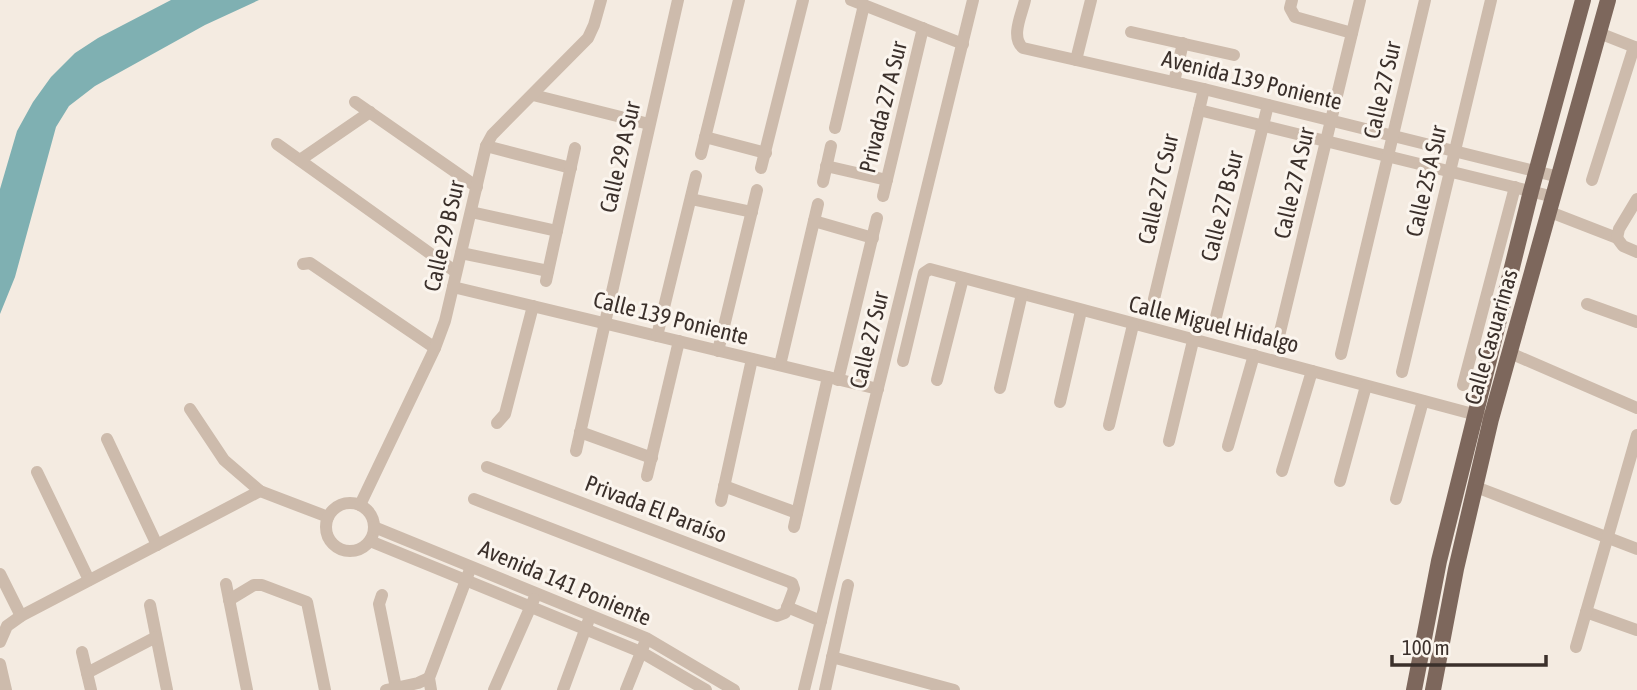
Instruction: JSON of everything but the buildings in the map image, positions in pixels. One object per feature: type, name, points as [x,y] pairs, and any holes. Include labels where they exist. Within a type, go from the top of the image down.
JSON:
[{"type":"main road","name":"Calle Casuarinas","points":[[1433,690],[1456,569],[1476,487],[1483,417],[1523,189],[1536,172],[1583,0]]},
{"type":"main road","name":"Calle Casuarinas","points":[[1414,690],[1438,561],[1483,417],[1510,353],[1608,0]]},
{"type":"street","name":"Calle 29 B Sur","points":[[359,505],[435,348],[453,287],[486,146],[492,135],[587,38],[601,0]]},
{"type":"street","name":"Calle 29 A Sur","points":[[576,451],[678,0]]},
{"type":"street","points":[[701,154],[739,0]]},
{"type":"street","points":[[761,168],[803,0]]},
{"type":"street","points":[[851,0],[963,44]]},
{"type":"street","name":"Calle 27 Sur","points":[[804,690],[973,0]]},
{"type":"street","name":"Avenida 139 Poniente","points":[[1025,0],[1016,36],[1023,48],[1204,89],[1559,177]]},
{"type":"street","points":[[1076,60],[1091,0]]},
{"type":"street","points":[[1292,0],[1290,8],[1295,17],[1352,33]]},
{"type":"street","name":"Calle 27 A Sur","points":[[1279,336],[1360,0]]},
{"type":"street","name":"Calle 27 Sur","points":[[1341,354],[1425,0]]},
{"type":"street","name":"Calle 25 A Sur","points":[[1402,372],[1491,0]]},
{"type":"street","points":[[835,128],[864,5]]},
{"type":"street","name":"Privada 27 A Sur","points":[[883,196],[923,28]]},
{"type":"street","points":[[1130,32],[1234,55]]},
{"type":"street","points":[[1592,180],[1636,48],[1600,33]]},
{"type":"street","points":[[1174,82],[1182,43]]},
{"type":"street","name":"Calle 27 C Sur","points":[[1154,299],[1204,89]]},
{"type":"street","points":[[533,95],[649,124]]},
{"type":"street","points":[[355,102],[477,187]]},
{"type":"street","name":"Calle 27 B Sur","points":[[1216,317],[1268,105]]},
{"type":"street","name":"Avenida 139 Poniente","points":[[1199,110],[1523,189],[1617,238],[1623,246],[1637,251]]},
{"type":"street","points":[[300,160],[370,112]]},
{"type":"street","points":[[705,137],[766,153]]},
{"type":"street","points":[[277,144],[456,272]]},
{"type":"street","points":[[486,146],[571,169]]},
{"type":"street","points":[[823,182],[831,146]]},
{"type":"street","points":[[461,253],[547,276],[575,148]]},
{"type":"street","points":[[827,166],[887,180]]},
{"type":"street","points":[[657,336],[696,176]]},
{"type":"street","points":[[1463,385],[1523,189]]},
{"type":"street","points":[[718,351],[757,190]]},
{"type":"street","points":[[691,199],[752,212]]},
{"type":"street","points":[[1617,238],[1619,229],[1637,199]]},
{"type":"street","points":[[780,365],[818,204]]},
{"type":"street","points":[[471,212],[557,231]]},
{"type":"street","points":[[794,527],[877,218]]},
{"type":"street","points":[[814,221],[873,238]]},
{"type":"street","points":[[303,264],[310,263],[435,348]]},
{"type":"street","name":"Calle Miguel Hidalgo","points":[[903,362],[926,270],[1483,417]]},
{"type":"street","points":[[937,380],[963,278]]},
{"type":"street","name":"Calle 139 Poniente","points":[[453,287],[878,389]]},
{"type":"street","points":[[1000,388],[1022,295]]},
{"type":"street","points":[[1587,304],[1637,322]]},
{"type":"street","points":[[497,424],[505,414],[533,306]]},
{"type":"street","points":[[1060,402],[1081,311]]},
{"type":"street","points":[[1110,425],[1133,325]]},
{"type":"street","points":[[647,476],[679,341]]},
{"type":"street","points":[[1169,441],[1193,341]]},
{"type":"street","points":[[1510,353],[1637,408]]},
{"type":"street","points":[[1228,446],[1254,355]]},
{"type":"street","points":[[720,501],[752,359]]},
{"type":"street","points":[[1282,471],[1312,371]]},
{"type":"street","points":[[1340,481],[1366,386]]},
{"type":"street","points":[[1396,499],[1423,401]]},
{"type":"street","points":[[190,409],[224,460],[260,491],[328,517]]},
{"type":"street","points":[[580,432],[652,458]]},
{"type":"street","points":[[1576,647],[1637,435]]},
{"type":"street","points":[[107,439],[157,545]]},
{"type":"street","name":"Privada El Paraíso","points":[[488,467],[792,583],[794,589],[789,604]]},
{"type":"street","points":[[37,472],[89,580]]},
{"type":"street","points":[[724,485],[797,513]]},
{"type":"street","points":[[1476,487],[1637,549]]},
{"type":"street","points":[[0,642],[4,625],[260,491]]},
{"type":"street","points":[[474,499],[777,616],[785,614],[789,604],[822,617]]},
{"type":"street","points":[[345,503],[359,505],[367,510],[374,527],[370,541],[352,551],[338,548],[328,538],[328,517],[338,506],[345,503]]},
{"type":"street","name":"Avenida 141 Poniente","points":[[374,527],[646,638],[734,690]]},
{"type":"street","name":"Avenida 141 Poniente","points":[[370,541],[586,627],[641,652],[699,688]]},
{"type":"street","points":[[382,595],[379,604],[391,689],[418,683],[430,684],[472,566]]},
{"type":"street","points":[[0,575],[21,616]]},
{"type":"street","points":[[226,584],[247,690]]},
{"type":"street","points":[[229,600],[254,585],[261,584],[307,603],[325,690]]},
{"type":"street","points":[[825,690],[848,585]]},
{"type":"street","points":[[494,690],[538,593]]},
{"type":"street","points":[[150,605],[167,690]]},
{"type":"street","points":[[1586,612],[1637,630]]},
{"type":"street","points":[[563,690],[591,614]]},
{"type":"street","points":[[87,673],[156,637]]},
{"type":"street","points":[[626,690],[646,638]]},
{"type":"street","points":[[82,652],[91,690]]},
{"type":"street","points":[[832,657],[954,690]]},
{"type":"street","points":[[0,664],[4,686]]},
{"type":"street","points":[[699,688],[703,671]]},
{"type":"water","points":[[171,0],[259,0],[205,25],[95,86],[69,106],[56,127],[15,277],[0,314],[0,189],[17,131],[51,77],[75,53]]}]
